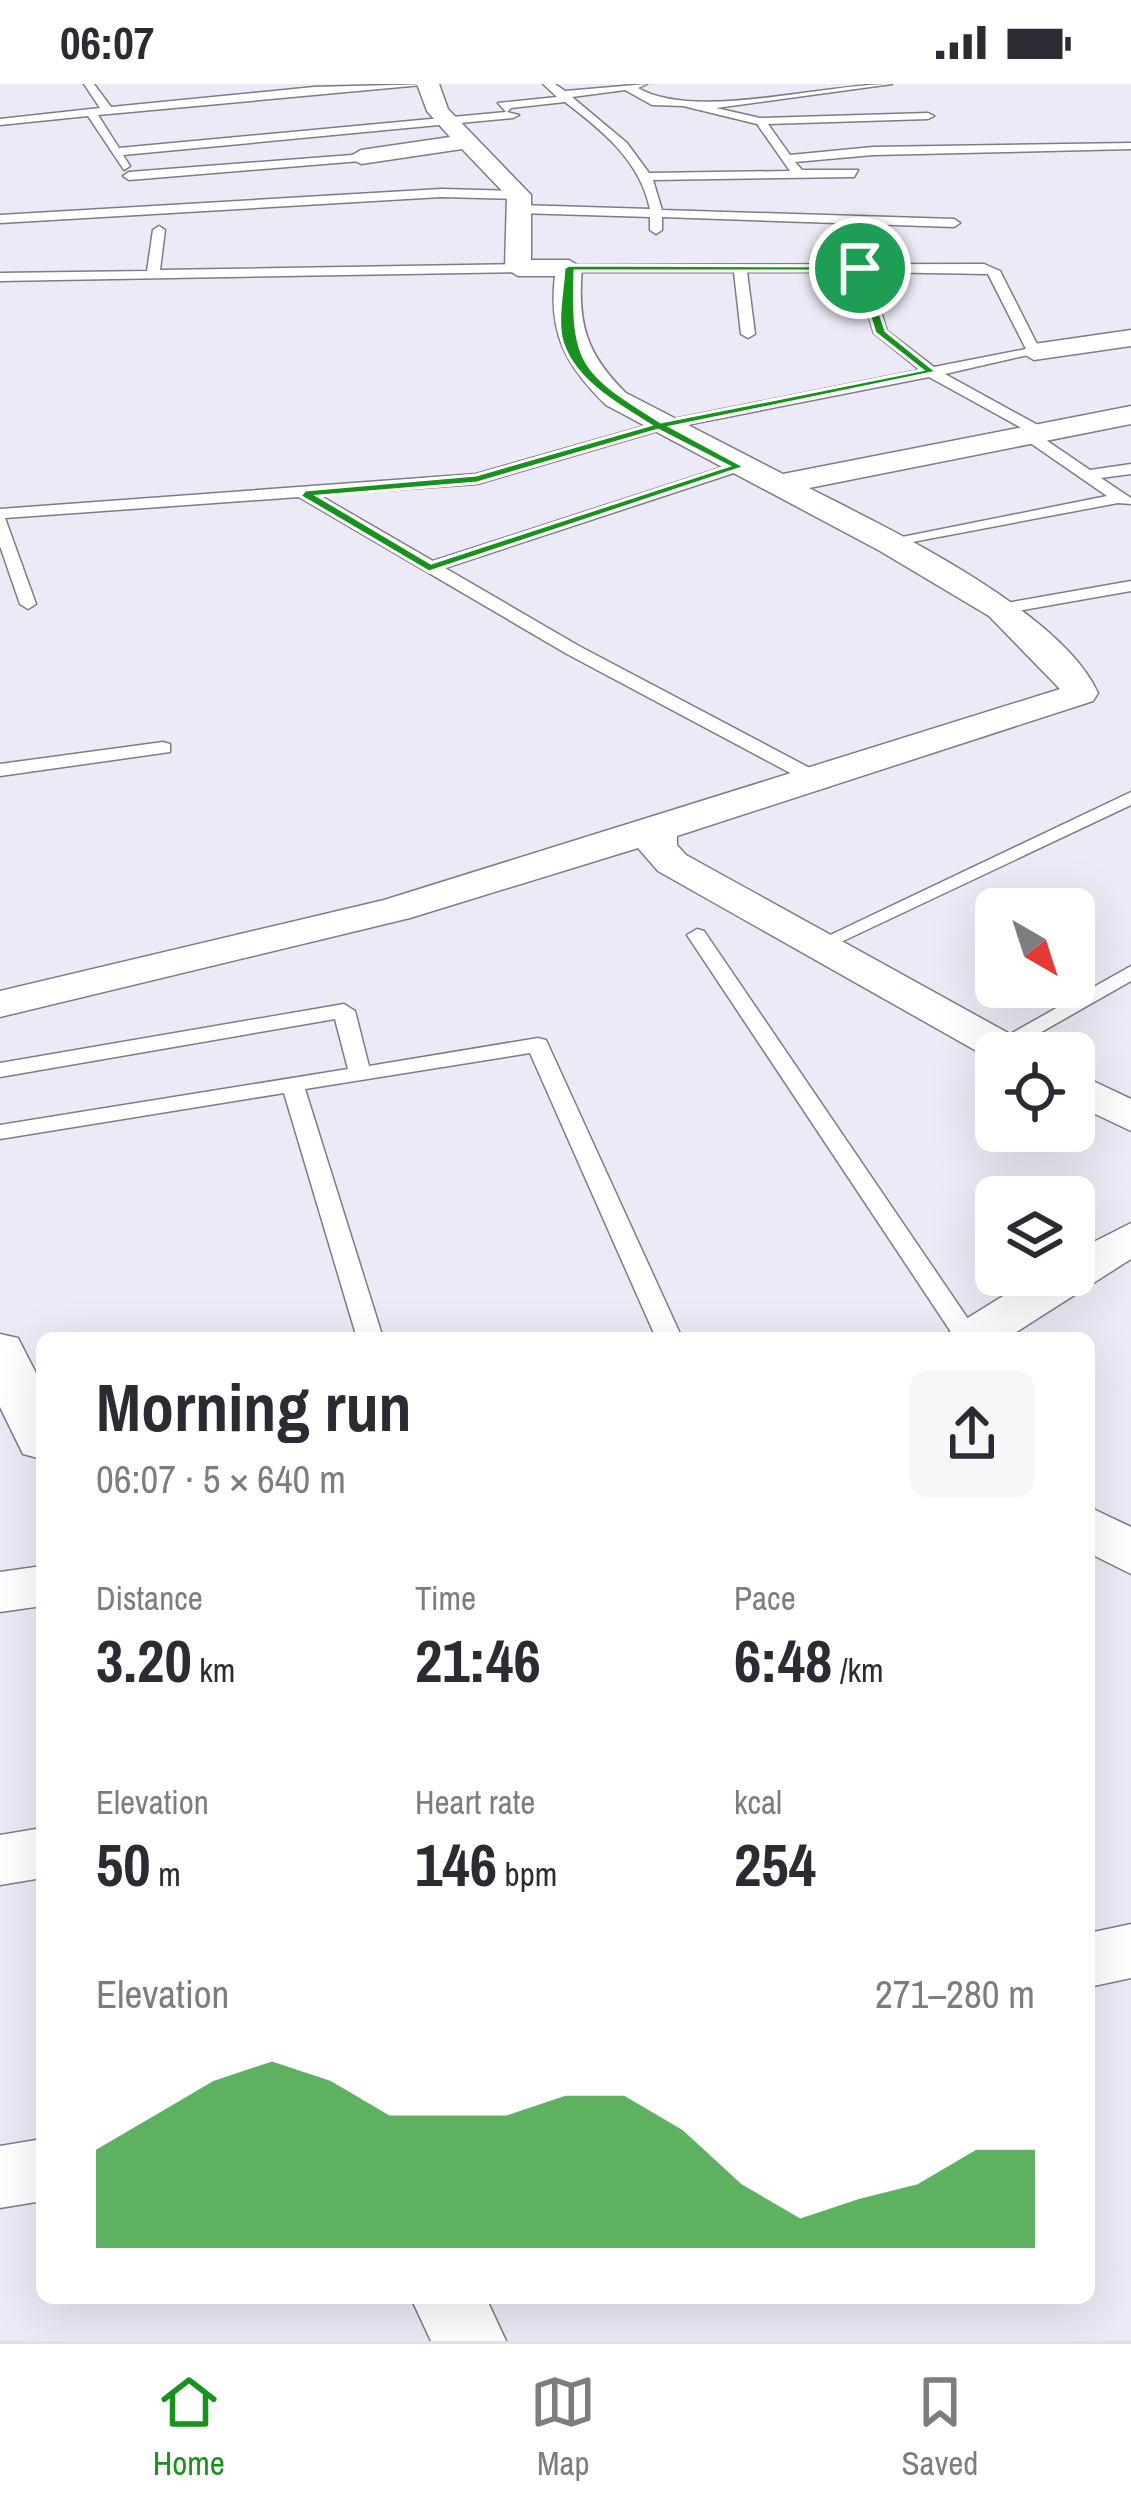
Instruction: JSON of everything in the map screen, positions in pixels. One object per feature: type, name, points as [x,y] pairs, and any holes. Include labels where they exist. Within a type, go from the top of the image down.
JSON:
[{"type":"street","points":[[0,1004],[396,909],[1080,693],[1001,609],[892,544],[659,426],[616,399],[582,367],[567,337],[569,268],[518,268],[519,202],[471,141],[438,111],[428,84]]},
{"type":"street","points":[[362,157],[471,141]]},
{"type":"street","points":[[1034,352],[1131,338]]},
{"type":"street","points":[[777,485],[1131,416]]},
{"type":"street","points":[[658,829],[657,848],[672,863],[975,1033]]},
{"type":"street","points":[[1095,1097],[1131,1117]]},
{"type":"street","points":[[1095,1260],[1131,1238]]},
{"type":"street","points":[[980,1332],[1038,1296]]},
{"type":"street","points":[[0,1350],[36,1428]]},
{"type":"street","points":[[1095,1530],[1131,1554]]},
{"type":"street","points":[[0,1592],[36,1587]]},
{"type":"street","points":[[0,1860],[36,1854]]},
{"type":"street","points":[[1095,1959],[1131,1951]]},
{"type":"street","points":[[0,2177],[36,2171]]},
{"type":"street","points":[[451,2304],[469,2341]]},
{"type":"lane","points":[[89,84],[107,110]]},
{"type":"lane","points":[[0,122],[337,86],[428,84]]},
{"type":"lane","points":[[548,84],[634,157],[659,213],[656,230]]},
{"type":"lane","points":[[116,152],[513,115],[502,105],[644,84]]},
{"type":"lane","points":[[701,106],[887,84]]},
{"type":"lane","points":[[627,86],[656,103],[678,98],[742,122],[928,116]]},
{"type":"lane","points":[[824,91],[851,118],[872,151]]},
{"type":"lane","points":[[90,111],[149,210]]},
{"type":"lane","points":[[760,121],[799,175]]},
{"type":"lane","points":[[784,159],[872,151],[1131,146]]},
{"type":"lane","points":[[129,176],[362,157]]},
{"type":"lane","points":[[645,177],[854,173]]},
{"type":"lane","points":[[0,219],[441,193],[659,213],[954,223]]},
{"type":"lane","points":[[153,274],[159,230]]},
{"type":"lane","points":[[301,248],[304,272]]},
{"type":"lane","points":[[0,277],[518,268]]},
{"type":"lane","points":[[28,604],[0,518],[477,479],[659,426],[1034,352],[993,271],[569,268]]},
{"type":"lane","points":[[740,268],[748,334]]},
{"type":"lane","points":[[860,268],[881,333],[932,372],[1034,433],[1126,502]]},
{"type":"lane","points":[[429,568],[739,467]]},
{"type":"lane","points":[[1088,475],[1131,469]]},
{"type":"lane","points":[[305,494],[429,568],[816,779]]},
{"type":"lane","points":[[892,544],[1126,502]]},
{"type":"lane","points":[[1001,609],[1131,586]]},
{"type":"lane","points":[[0,770],[163,748]]},
{"type":"lane","points":[[815,947],[1131,798]]},
{"type":"lane","points":[[698,935],[966,1332]]},
{"type":"lane","points":[[1035,1032],[1131,972]]},
{"type":"lane","points":[[0,1070],[344,1011],[360,1072]]},
{"type":"lane","points":[[0,1132],[538,1045],[666,1332]]},
{"type":"lane","points":[[292,1083],[368,1332]]},
{"type":"route","points":[[860,268],[569,268],[564,309],[567,337],[582,367],[616,399],[659,426],[739,467],[429,568],[305,494],[477,479],[659,426],[932,372],[881,333],[860,268]]}]
